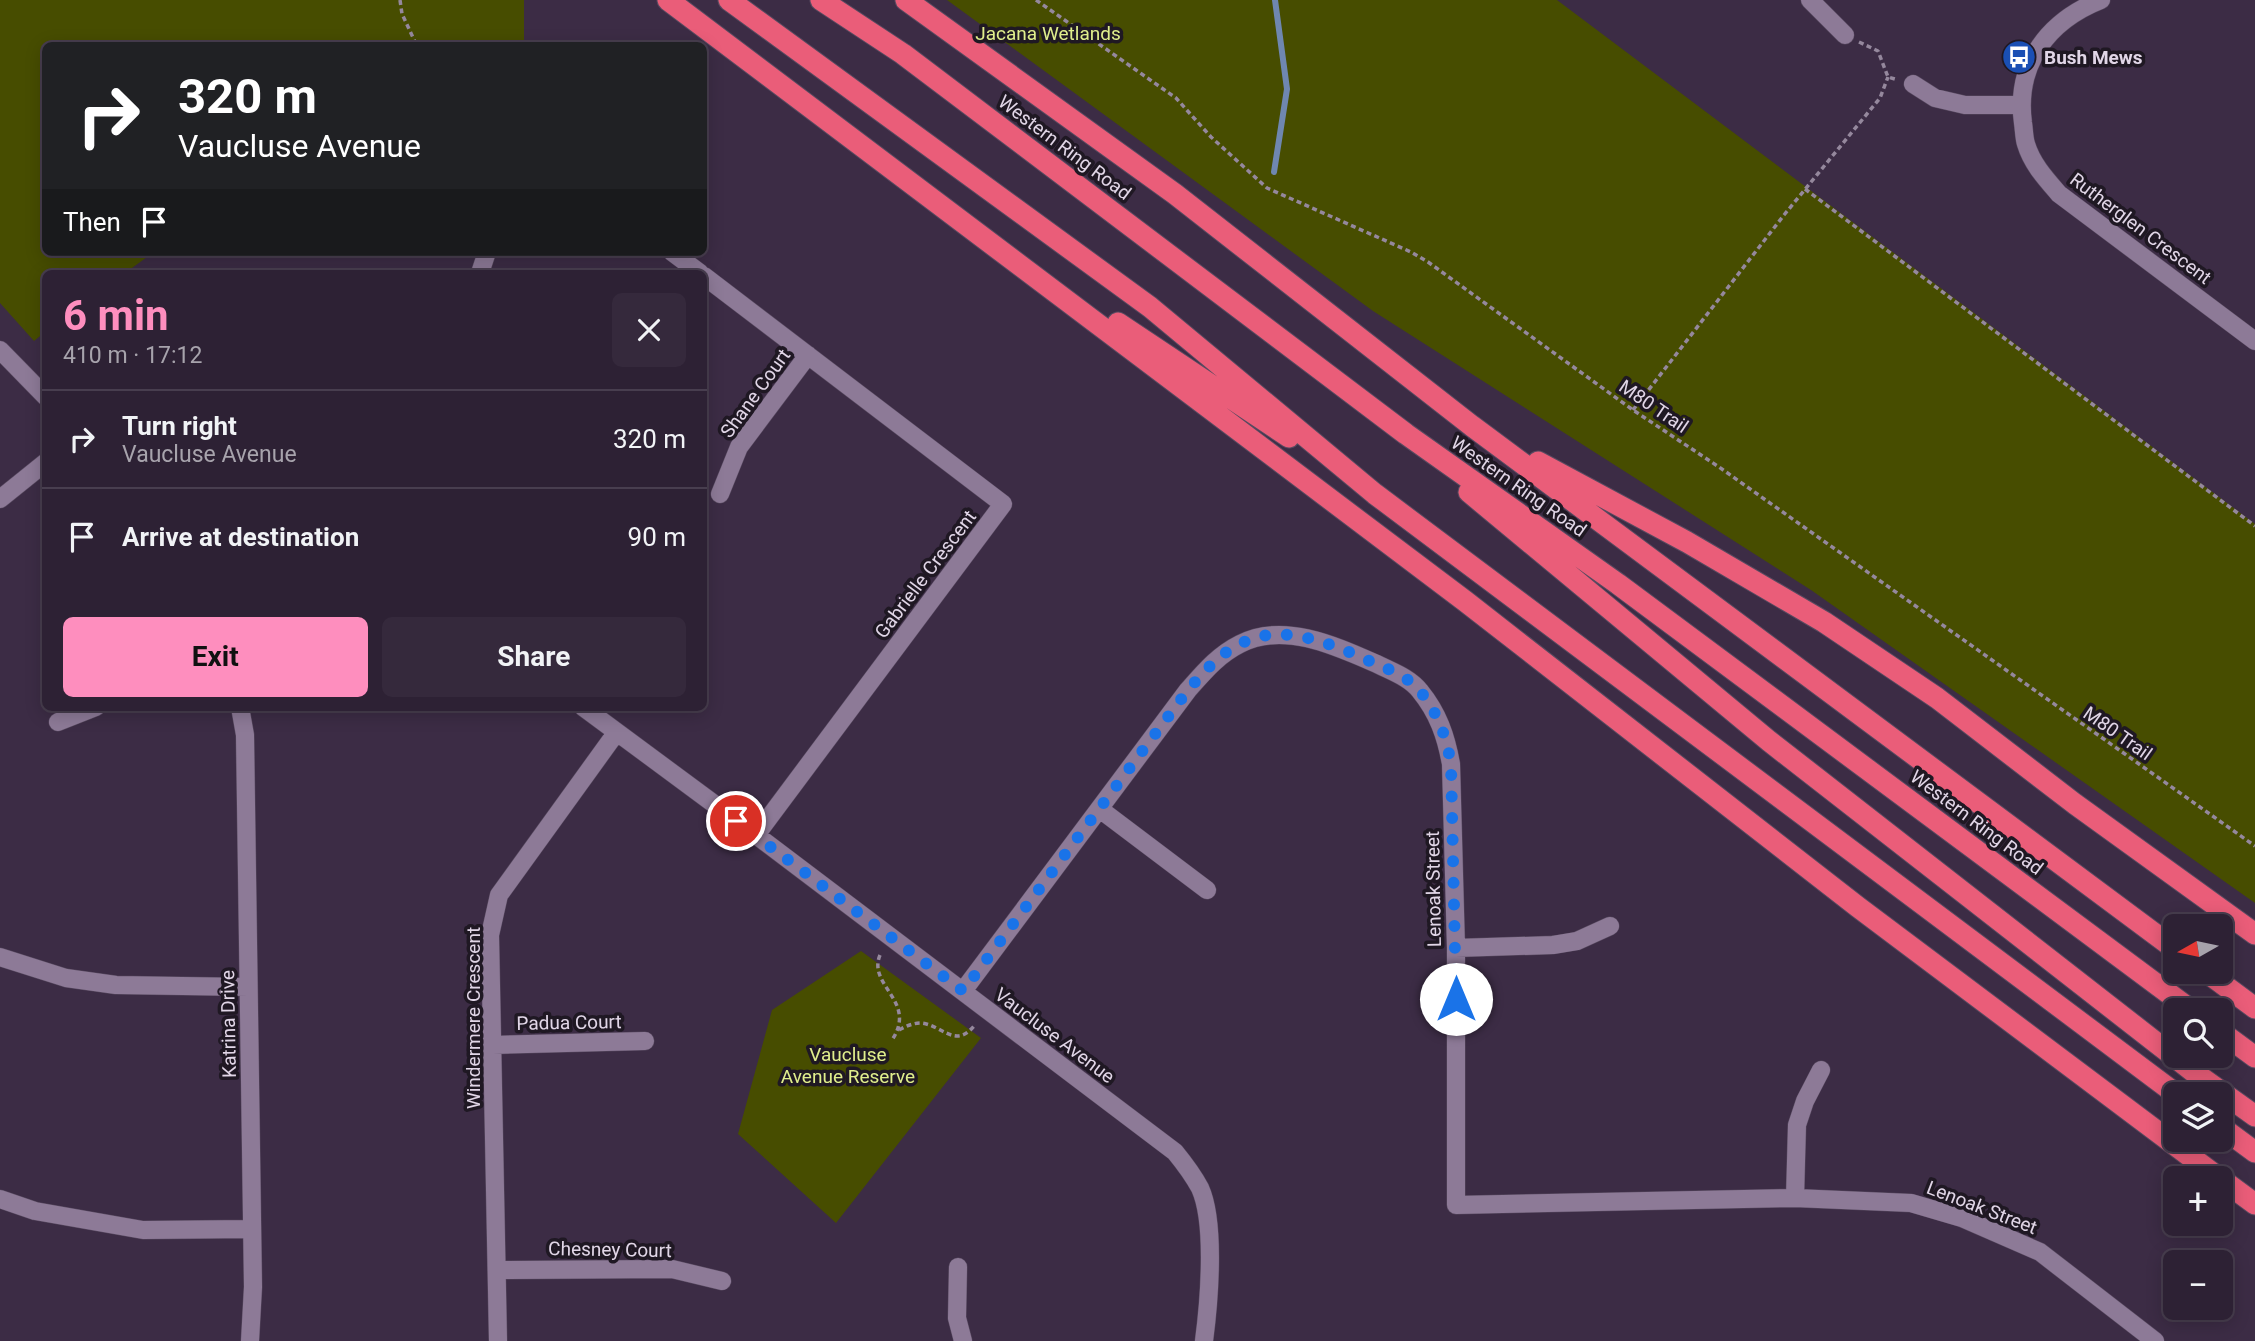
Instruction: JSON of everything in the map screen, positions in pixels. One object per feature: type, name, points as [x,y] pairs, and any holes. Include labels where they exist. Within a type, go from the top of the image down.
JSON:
[{"type":"highway","points":[[668,0],[1465,601],[1858,907],[2204,1166]]},
{"type":"highway","points":[[729,0],[1150,307],[1375,494],[2163,1084]]},
{"type":"highway","name":"Western Ring Road","points":[[821,0],[903,54],[1406,434],[1618,584],[2175,998]]},
{"type":"highway","name":"Western Ring Road","points":[[906,0],[1175,194],[1472,426],[2163,940]]},
{"type":"highway","points":[[844,131],[1171,360],[1375,494]]},
{"type":"highway","points":[[1472,426],[1687,542],[1824,622],[1937,698],[2075,804],[2255,934]]},
{"type":"highway","points":[[1406,434],[1492,513],[1769,741],[2195,1073],[2255,1116]]},
{"type":"highway","points":[[2222,984],[2255,1009]]},
{"type":"highway","points":[[2233,1041],[2255,1057]]},
{"type":"highway","points":[[2233,1136],[2255,1152]]},
{"type":"highway","points":[[2233,1188],[2255,1204]]},
{"type":"street","points":[[1810,0],[1845,36]]},
{"type":"street","name":"Rutherglen Crescent","points":[[2101,0],[2076,11],[2055,27],[2040,45],[2025,78],[2020,105],[2025,144],[2039,171],[2059,194],[2255,341]]},
{"type":"street","points":[[1913,85],[1936,98],[1965,104],[2020,105]]},
{"type":"street","name":"Gabrielle Crescent","points":[[677,256],[697,270]]},
{"type":"street","name":"Gabrielle Crescent","points":[[707,278],[1003,504],[757,835]]},
{"type":"street","points":[[0,350],[42,393]]},
{"type":"street","name":"Shane Court","points":[[720,494],[739,447],[808,355]]},
{"type":"street","points":[[0,499],[42,465]]},
{"type":"street","name":"Lenoak Street","points":[[963,991],[1101,810],[1188,690],[1213,662],[1241,643],[1272,635],[1314,639],[1343,649],[1403,677],[1418,688],[1437,716],[1447,740],[1451,764],[1456,948],[1456,1205],[1795,1198],[1911,1203],[1962,1218],[2040,1252],[2155,1341]]},
{"type":"street","points":[[58,723],[86,711]]},
{"type":"street","name":"Katrina Drive","points":[[241,711],[245,735],[253,1287],[250,1341]]},
{"type":"street","points":[[588,711],[616,733]]},
{"type":"street","name":"Vaucluse Avenue","points":[[616,733],[757,835],[1175,1152],[1201,1190],[1206,1215],[1210,1303],[1204,1341]]},
{"type":"street","name":"Windermere Crescent","points":[[498,1341],[490,935],[499,895],[616,733]]},
{"type":"street","points":[[1101,810],[1207,890]]},
{"type":"street","points":[[1456,948],[1553,945],[1577,941],[1610,926]]},
{"type":"street","points":[[0,957],[66,978],[116,985],[248,987]]},
{"type":"street","name":"Padua Court","points":[[493,1045],[645,1041]]},
{"type":"street","points":[[1795,1198],[1797,1125],[1805,1101],[1821,1070]]},
{"type":"street","points":[[0,1199],[47,1213],[143,1230],[252,1229]]},
{"type":"street","points":[[958,1267],[957,1318],[963,1341]]},
{"type":"street","name":"Chesney Court","points":[[497,1270],[673,1269],[722,1281]]},
{"type":"path","points":[[400,0],[402,14],[415,42]]},
{"type":"path","name":"M80 Trail","points":[[1036,0],[1176,97],[1211,137],[1267,188],[1428,262],[1633,410],[1720,467],[2255,846]]},
{"type":"path","points":[[1633,410],[1805,189],[1880,98],[1888,77],[1878,51],[1845,36]]},
{"type":"path","points":[[1888,77],[1913,85]]},
{"type":"path","points":[[1805,189],[2255,526]]},
{"type":"path","points":[[880,955],[876,964],[877,971],[894,997],[899,1030]]},
{"type":"path","points":[[892,1040],[899,1030],[919,1023],[956,1036],[965,1034],[974,1026]]},
{"type":"green space","points":[[0,0],[524,0],[524,42],[42,42],[42,256],[148,256],[129,270],[42,270],[42,334],[34,341],[0,303]]},
{"type":"green space","name":"Jacana Wetlands","points":[[947,0],[1557,0],[2255,524],[2255,903],[1811,590],[1373,311]]},
{"type":"green space","name":"Vaucluse Avenue Reserve","points":[[861,951],[981,1038],[836,1223],[738,1134],[772,1010]]},
{"type":"waterway","points":[[1274,172],[1287,89],[1275,0]]},
{"type":"place","name":"Bush Mews","points":[[2019,57]]},
{"type":"route","points":[[736,821],[963,991],[1101,810],[1188,690],[1213,662],[1241,643],[1272,635],[1314,639],[1343,649],[1403,677],[1418,688],[1437,716],[1447,740],[1451,764],[1456,999]]}]
